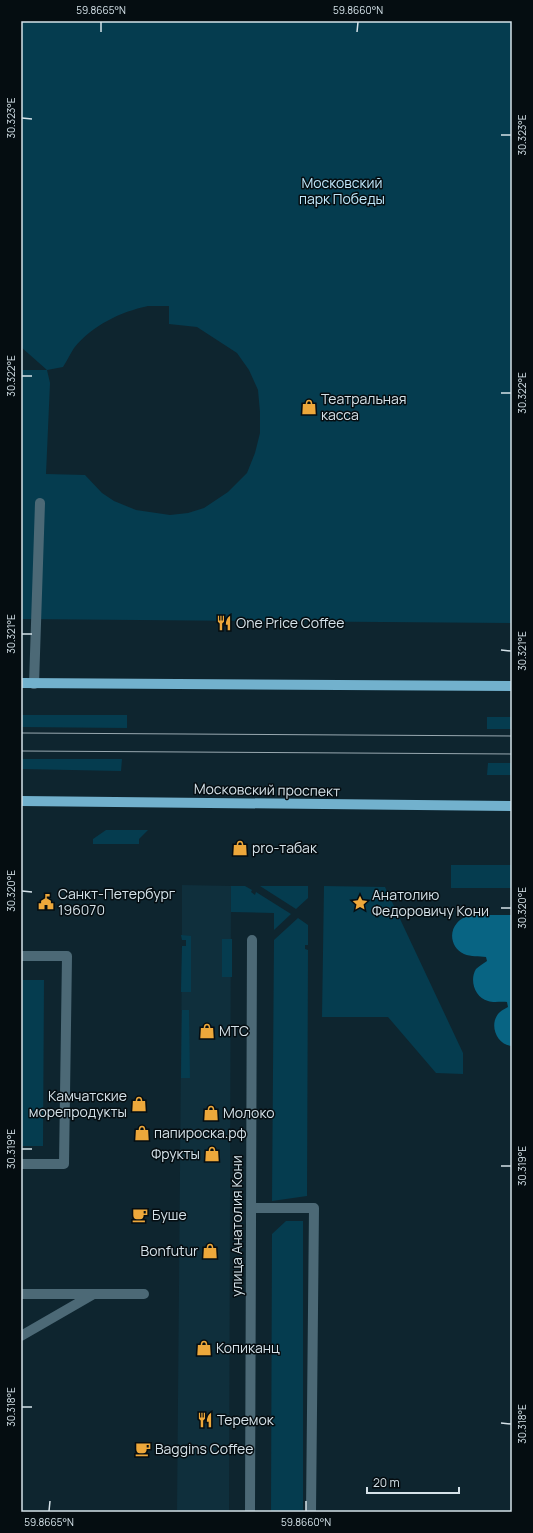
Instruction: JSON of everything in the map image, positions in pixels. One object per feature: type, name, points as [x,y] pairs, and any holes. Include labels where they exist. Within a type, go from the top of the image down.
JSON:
[{"type":"main road","points":[[21,683],[512,686]]},
{"type":"main road","name":"Московский проспект","points":[[21,801],[512,806]]},
{"type":"street","points":[[34,684],[40,503]]},
{"type":"street","name":"улица Анатолия Кони","points":[[250,1512],[252,940]]},
{"type":"street","points":[[21,956],[67,956],[64,1164],[21,1164]]},
{"type":"street","points":[[252,1208],[314,1208],[311,1512]]},
{"type":"street","points":[[21,1294],[144,1294]]},
{"type":"street","points":[[21,1336],[93,1294]]},
{"type":"shaded area","points":[[182,885],[231,886],[229,1512],[177,1512],[182,946],[186,946],[186,940],[182,940]]},
{"type":"shaded area","points":[[474,915],[512,915],[512,1046],[506,1045],[498,1038],[494,1027],[496,1017],[501,1011],[508,1007],[507,1002],[493,1002],[483,999],[474,988],[474,973],[476,969],[487,961],[486,957],[464,954],[454,945],[452,936],[454,927],[460,920]]},
{"type":"green space","name":"Московский парк Победы","points":[[21,21],[512,21],[512,623],[21,619],[21,370],[47,370],[21,347]],"holes":[[[148,306],[169,306],[169,324],[197,327],[237,353],[249,370],[258,390],[260,433],[255,453],[247,473],[228,492],[204,508],[188,513],[170,515],[136,510],[114,501],[102,493],[85,475],[46,474],[50,383],[47,370],[63,367],[74,348],[98,326],[117,316]]]},
{"type":"green space","points":[[21,715],[127,715],[127,728],[21,727]]},
{"type":"green space","points":[[487,717],[512,717],[512,729],[487,729]]},
{"type":"green space","points":[[21,759],[122,759],[121,771],[21,769]]},
{"type":"green space","points":[[488,763],[512,763],[512,775],[487,775]]},
{"type":"green space","points":[[106,830],[148,830],[139,839],[139,844],[93,844],[93,839]]},
{"type":"green space","points":[[451,865],[512,865],[512,888],[451,888]]},
{"type":"green space","points":[[231,886],[245,886],[252,890],[251,892],[255,895],[256,892],[291,914],[274,930],[274,913],[231,912]]},
{"type":"green space","points":[[260,886],[308,886],[308,898],[296,909]]},
{"type":"green space","points":[[324,886],[385,887],[463,1053],[463,1074],[436,1073],[388,1017],[322,1017]]},
{"type":"green space","points":[[298,918],[308,925],[308,945],[305,945],[305,949],[308,950],[307,1196],[272,1201],[274,940]]},
{"type":"green space","points":[[181,935],[191,936],[191,992],[181,992],[182,946],[186,946],[186,940],[182,940]]},
{"type":"green space","points":[[222,939],[232,939],[232,977],[222,977]]},
{"type":"green space","points":[[21,980],[44,980],[43,1146],[21,1146]]},
{"type":"green space","points":[[182,1010],[189,1010],[190,1078],[181,1078]]},
{"type":"green space","points":[[286,1221],[303,1221],[303,1512],[271,1512],[272,1234]]},
{"type":"tram line","points":[[21,733],[512,736]]},
{"type":"tram line","points":[[21,751],[512,754]]},
{"type":"place","name":"Театральная касса","points":[[309,407]]},
{"type":"place","name":"One Price Coffee","points":[[224,623]]},
{"type":"place","name":"pro-табак","points":[[240,848]]},
{"type":"place","name":"Санкт-Петербург 196070","points":[[46,902]]},
{"type":"place","name":"Анатолию Федоровичу Кони","points":[[360,903]]},
{"type":"place","name":"МТС","points":[[207,1031]]},
{"type":"place","name":"Камчатские мoрепродукты","points":[[139,1104]]},
{"type":"place","name":"Молоко","points":[[211,1113]]},
{"type":"place","name":"папироска.рф","points":[[142,1133]]},
{"type":"place","name":"Фрукты","points":[[212,1154]]},
{"type":"place","name":"Буше","points":[[140,1215]]},
{"type":"place","name":"Bonfutur","points":[[210,1251]]},
{"type":"place","name":"Копиканц","points":[[204,1348]]},
{"type":"place","name":"Теремок","points":[[205,1420]]},
{"type":"place","name":"Baggins Coffee","points":[[143,1449]]}]
